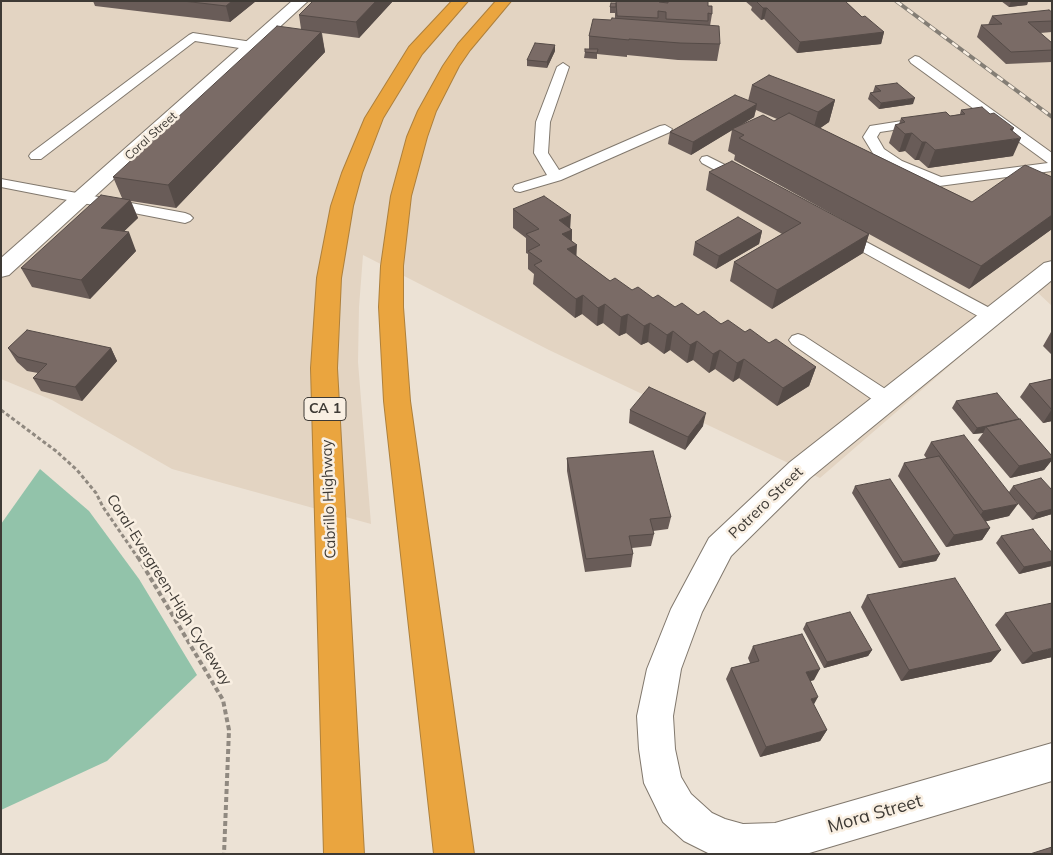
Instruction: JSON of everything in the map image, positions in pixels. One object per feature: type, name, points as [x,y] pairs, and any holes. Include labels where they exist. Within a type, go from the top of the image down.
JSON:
[{"type":"highway","name":"Cabrillo Highway","points":[[344,854],[324,368],[329,278],[335,239],[347,190],[362,144],[374,118],[396,79],[415,51],[461,1]]},
{"type":"highway","points":[[454,854],[393,362],[390,308],[392,266],[401,196],[417,137],[427,111],[451,66],[464,47],[504,1]]},
{"type":"street","name":"Coral Street","points":[[1,270],[301,1]]},
{"type":"street","name":"Potrero Street","points":[[698,827],[678,808],[663,783],[657,749],[655,716],[664,669],[687,609],[720,547],[800,470],[886,399],[1052,268]]},
{"type":"street","name":"Mora Street","points":[[698,827],[720,838],[743,844],[775,843],[1052,762]]},
{"type":"lane","points":[[36,156],[193,37],[252,46]]},
{"type":"lane","points":[[916,60],[1052,160]]},
{"type":"lane","points":[[556,177],[541,153],[543,122],[554,85],[563,67]]},
{"type":"lane","points":[[969,115],[987,112]]},
{"type":"lane","points":[[931,121],[875,129],[870,137],[879,152],[897,164],[939,182],[1052,167]]},
{"type":"lane","points":[[520,188],[556,177],[665,129]]},
{"type":"lane","points":[[708,160],[758,188]]},
{"type":"lane","points":[[1,183],[185,218]]},
{"type":"lane","points":[[825,225],[991,316]]},
{"type":"lane","points":[[798,340],[886,399]]},
{"type":"path","name":"Coral-Evergreen-High Cycleway","points":[[1,410],[56,451],[96,493],[103,507],[150,575],[223,700],[229,730],[224,854]]},
{"type":"shaded area","points":[[1,1],[1052,1],[1052,306],[1036,291],[820,478],[549,350],[363,255],[359,307],[358,362],[371,524],[172,469],[52,400],[1,379]]},
{"type":"green space","points":[[40,469],[89,511],[139,579],[197,675],[107,761],[1,810],[1,524]]},
{"type":"building","points":[[183,1],[232,1],[226,6]]},
{"type":"building","points":[[313,1],[376,1],[356,22],[299,15]]},
{"type":"building","points":[[616,1],[659,1],[668,3],[668,1],[708,1],[708,6],[712,6],[712,14],[708,13],[708,21],[666,19],[666,12],[658,11],[658,18],[617,16]]},
{"type":"building","points":[[756,1],[845,1],[862,17],[865,16],[884,32],[800,42],[767,8],[763,8]]},
{"type":"building","points":[[611,3],[616,3],[616,7],[610,7]]},
{"type":"building","points":[[1049,10],[1052,12],[1052,21],[1028,22],[1052,43],[1052,50],[1011,52],[981,25],[1002,24],[992,16]]},
{"type":"building","points":[[612,18],[719,26],[720,44],[629,40],[589,36],[593,19],[611,20]]},
{"type":"building","points":[[277,26],[321,32],[168,185],[113,177]]},
{"type":"building","points":[[535,43],[555,45],[547,62],[527,60]]},
{"type":"building","points":[[585,49],[598,49],[597,53],[585,52]]},
{"type":"building","points":[[769,75],[835,100],[818,112],[752,85]]},
{"type":"building","points":[[897,83],[915,98],[881,103],[870,93],[881,91],[875,86]]},
{"type":"building","points":[[735,95],[757,104],[693,142],[670,132]]},
{"type":"building","points":[[982,107],[990,114],[994,113],[1014,128],[1010,129],[1021,138],[935,150],[912,133],[905,134],[895,125],[905,122],[901,118],[946,112],[950,116],[965,114],[961,110]]},
{"type":"building","points":[[789,113],[972,202],[1025,165],[1052,177],[1052,215],[981,266],[739,138],[744,135],[732,129],[763,115],[774,121]]},
{"type":"building","points":[[732,161],[869,234],[777,290],[734,262],[801,223],[709,172]]},
{"type":"building","points":[[101,195],[130,200],[101,228],[129,232],[81,280],[21,268]]},
{"type":"building","points":[[544,196],[571,215],[559,220],[572,230],[562,234],[577,245],[567,249],[610,281],[615,278],[632,290],[638,287],[653,298],[658,295],[675,307],[682,303],[698,315],[704,311],[721,324],[728,320],[745,332],[750,329],[769,343],[776,339],[816,367],[783,388],[744,359],[737,363],[720,350],[713,354],[697,341],[690,345],[673,331],[667,335],[650,323],[644,326],[628,314],[621,317],[605,304],[598,308],[583,295],[576,299],[534,265],[542,261],[528,251],[540,245],[526,234],[539,229],[513,209]]},
{"type":"building","points":[[738,217],[762,231],[719,256],[695,242]]},
{"type":"building","points":[[27,330],[111,348],[75,387],[33,378],[47,364],[18,357],[8,348]]},
{"type":"building","points":[[1052,379],[1052,410],[1029,384]]},
{"type":"building","points":[[649,387],[706,413],[688,437],[630,410]]},
{"type":"building","points":[[997,393],[1019,419],[977,428],[956,401]]},
{"type":"building","points":[[1020,419],[1052,458],[1019,466],[986,427]]},
{"type":"building","points":[[964,435],[1018,504],[983,511],[931,442]]},
{"type":"building","points":[[653,451],[671,517],[650,519],[654,534],[629,536],[633,554],[586,559],[567,458]]},
{"type":"building","points":[[939,456],[990,528],[954,535],[904,463]]},
{"type":"building","points":[[1041,478],[1052,490],[1052,509],[1037,513],[1013,486]]},
{"type":"building","points":[[890,479],[940,554],[903,562],[855,486]]},
{"type":"building","points":[[1033,529],[1052,553],[1052,561],[1024,567],[1001,536]]},
{"type":"building","points":[[955,578],[1001,650],[909,670],[867,595]]},
{"type":"building","points":[[1052,603],[1052,648],[1033,653],[1005,613]]},
{"type":"building","points":[[850,612],[872,650],[827,662],[806,623]]},
{"type":"building","points":[[802,634],[820,669],[806,672],[818,697],[811,699],[827,730],[766,747],[731,668],[759,661],[753,646]]},
{"type":"building","points":[[1052,847],[1052,854],[1030,854]]},
{"type":"railway","points":[[896,1],[1052,117]]}]
